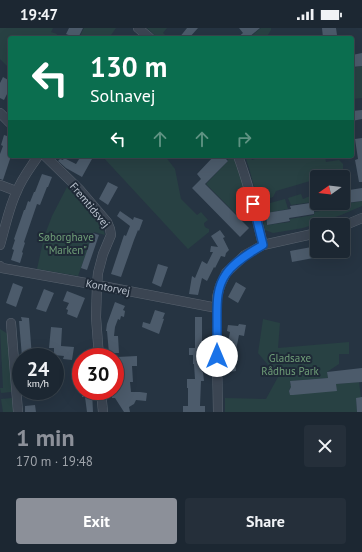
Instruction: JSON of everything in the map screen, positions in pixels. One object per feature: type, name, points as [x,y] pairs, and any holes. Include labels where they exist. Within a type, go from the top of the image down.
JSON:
[{"type":"street","points":[[138,28],[148,36]]},
{"type":"street","points":[[0,113],[8,121]]},
{"type":"street","points":[[0,245],[16,191],[37,158]]},
{"type":"street","name":"Fremtidsvej","points":[[47,158],[78,189],[107,222],[110,228],[111,235],[98,273],[96,316],[98,348]]},
{"type":"street","points":[[239,158],[250,191],[263,245]]},
{"type":"street","points":[[0,185],[16,191]]},
{"type":"street","points":[[350,223],[362,218]]},
{"type":"street","points":[[218,412],[217,297],[226,273],[245,255],[263,245],[310,235]]},
{"type":"street","name":"Kontorvej","points":[[0,266],[2,268],[217,308]]},
{"type":"street","points":[[11,323],[18,412]]},
{"type":"street","points":[[102,400],[103,412]]},
{"type":"green space","points":[[0,28],[53,28],[51,32],[57,34],[56,36],[8,36],[8,67],[0,59]]},
{"type":"green space","points":[[84,28],[116,28],[110,36],[80,36]]},
{"type":"green space","points":[[147,28],[167,28],[163,33],[166,36],[156,36]]},
{"type":"green space","points":[[261,28],[271,28],[267,36],[251,36]]},
{"type":"green space","points":[[362,66],[362,98],[354,99],[354,68]]},
{"type":"green space","points":[[104,158],[167,158],[175,169],[181,199],[197,215],[201,212],[208,220],[204,224],[205,227],[209,229],[209,232],[188,249]]},
{"type":"green space","points":[[228,158],[234,158],[244,188],[252,219],[243,221],[206,184],[228,161]]},
{"type":"green space","points":[[246,158],[252,158],[252,160],[257,158],[325,158],[326,162],[339,160],[343,164],[343,170],[310,170],[310,181],[276,191],[273,197],[270,198],[268,192],[262,194],[264,200],[258,200]]},
{"type":"green space","name":"Søborghave \"Marken\"","points":[[67,187],[95,217],[105,235],[94,232],[78,276],[37,269],[44,237],[52,216]]},
{"type":"green space","points":[[301,194],[303,199],[310,196],[310,202],[291,205],[288,198]]},
{"type":"green space","points":[[285,199],[288,209],[261,214],[259,206]]},
{"type":"green space","points":[[362,201],[362,206],[333,218],[310,218],[310,226],[303,228],[273,233],[265,230],[263,221],[266,222],[267,225],[290,222],[290,219],[314,215],[314,212],[326,210],[350,210],[350,203]]},
{"type":"green space","name":"Gladsaxe Rådhus Park","points":[[263,319],[280,323],[278,348],[349,342],[349,354],[339,354],[339,364],[327,372],[328,378],[290,381],[290,385],[292,385],[292,387],[289,391],[290,394],[336,384],[359,382],[361,398],[356,398],[357,412],[225,412],[225,398],[266,399],[278,377],[258,353]]},
{"type":"green space","points":[[0,329],[8,334],[12,391],[1,393],[0,388],[3,388]]},
{"type":"green space","points":[[12,398],[13,412],[3,412],[1,399]]},
{"type":"building","points":[[69,28],[83,28],[79,36],[71,36],[66,34]]},
{"type":"building","points":[[187,28],[198,28],[191,36],[181,36]]},
{"type":"building","points":[[239,28],[260,28],[250,36],[239,36],[243,33]]},
{"type":"building","points":[[322,28],[336,28],[337,35],[323,36]]},
{"type":"building","points":[[362,53],[362,66],[354,67],[354,55]]},
{"type":"building","points":[[3,77],[8,80],[8,92],[4,100],[0,98],[0,83]]},
{"type":"building","points":[[362,110],[362,119],[354,121],[354,111]]},
{"type":"building","points":[[4,135],[8,136],[8,158],[10,158],[3,180],[0,179],[0,154],[3,146],[1,145]]},
{"type":"building","points":[[362,138],[362,182],[359,182],[355,160],[358,159],[355,139]]},
{"type":"building","points":[[64,158],[76,164],[80,158],[92,159],[82,177],[66,168],[58,161],[60,159],[63,160]]},
{"type":"building","points":[[212,158],[225,158],[228,161],[205,184],[249,228],[240,237],[192,188],[201,179],[197,174]]},
{"type":"building","points":[[42,174],[52,177],[40,205],[37,204],[24,242],[20,263],[11,260],[14,250],[12,249],[14,239],[24,210],[28,201],[30,202],[35,192]]},
{"type":"building","points":[[108,182],[118,187],[108,205],[99,199]]},
{"type":"building","points":[[362,188],[362,201],[350,202],[350,190]]},
{"type":"building","points":[[310,203],[310,210],[321,210],[314,211],[314,214],[289,218],[290,221],[267,225],[266,213],[291,209],[290,206]]},
{"type":"building","points":[[120,211],[133,220],[134,217],[143,220],[121,277],[111,274],[124,235],[126,236],[130,226],[117,216]]},
{"type":"building","points":[[220,230],[225,237],[223,238],[229,250],[225,257],[221,256],[207,281],[202,278],[198,295],[189,294],[192,276],[195,278],[202,261],[207,264],[213,252],[210,252],[211,246],[218,247],[211,236]]},
{"type":"building","points":[[93,233],[99,235],[87,270],[81,268]]},
{"type":"building","points":[[310,247],[310,258],[314,258],[292,262],[290,251]]},
{"type":"building","points":[[158,264],[168,267],[161,287],[152,283]]},
{"type":"building","points":[[236,282],[246,288],[238,303],[228,297]]},
{"type":"building","points":[[13,283],[23,287],[16,307],[6,303]]},
{"type":"building","points":[[44,289],[54,293],[46,312],[36,309]]},
{"type":"building","points":[[67,291],[85,298],[77,318],[67,314],[68,310],[66,309],[69,303],[63,301]]},
{"type":"building","points":[[115,302],[125,306],[123,310],[125,311],[124,317],[121,316],[120,320],[118,319],[115,327],[114,336],[118,336],[119,348],[109,348],[106,331]]},
{"type":"building","points":[[155,310],[165,313],[162,318],[164,319],[159,334],[142,327],[143,322],[150,324]]},
{"type":"building","points":[[21,317],[29,318],[31,348],[21,348],[19,321],[22,321]]},
{"type":"building","points":[[195,317],[202,317],[202,372],[204,381],[201,381],[200,406],[205,406],[205,412],[183,412],[183,406],[188,406],[187,379],[195,379],[193,355],[189,355],[189,348],[195,348]]},
{"type":"building","points":[[239,324],[246,325],[244,336],[239,335],[236,350],[227,348],[230,332],[227,331],[228,325],[238,326]]},
{"type":"building","points":[[51,327],[62,328],[61,346],[74,347],[72,348],[72,360],[64,359],[64,348],[49,348]]},
{"type":"building","points":[[137,356],[137,366],[132,366],[133,382],[130,382],[131,392],[147,393],[146,401],[136,400],[134,404],[129,407],[130,412],[124,412],[116,400],[124,400],[124,357]]},
{"type":"building","points":[[228,359],[235,359],[236,371],[228,372]]},
{"type":"building","points":[[362,368],[362,382],[336,384],[337,391],[290,395],[290,381],[328,378],[327,372]]},
{"type":"building","points":[[362,397],[362,412],[357,412],[356,398]]},
{"type":"building","points":[[85,400],[92,400],[93,412],[87,412]]},
{"type":"building","points":[[35,405],[36,412],[25,412],[25,406]]},
{"type":"route","points":[[217,356],[217,297],[220,286],[226,273],[234,265],[245,255],[263,245],[253,204]]}]
